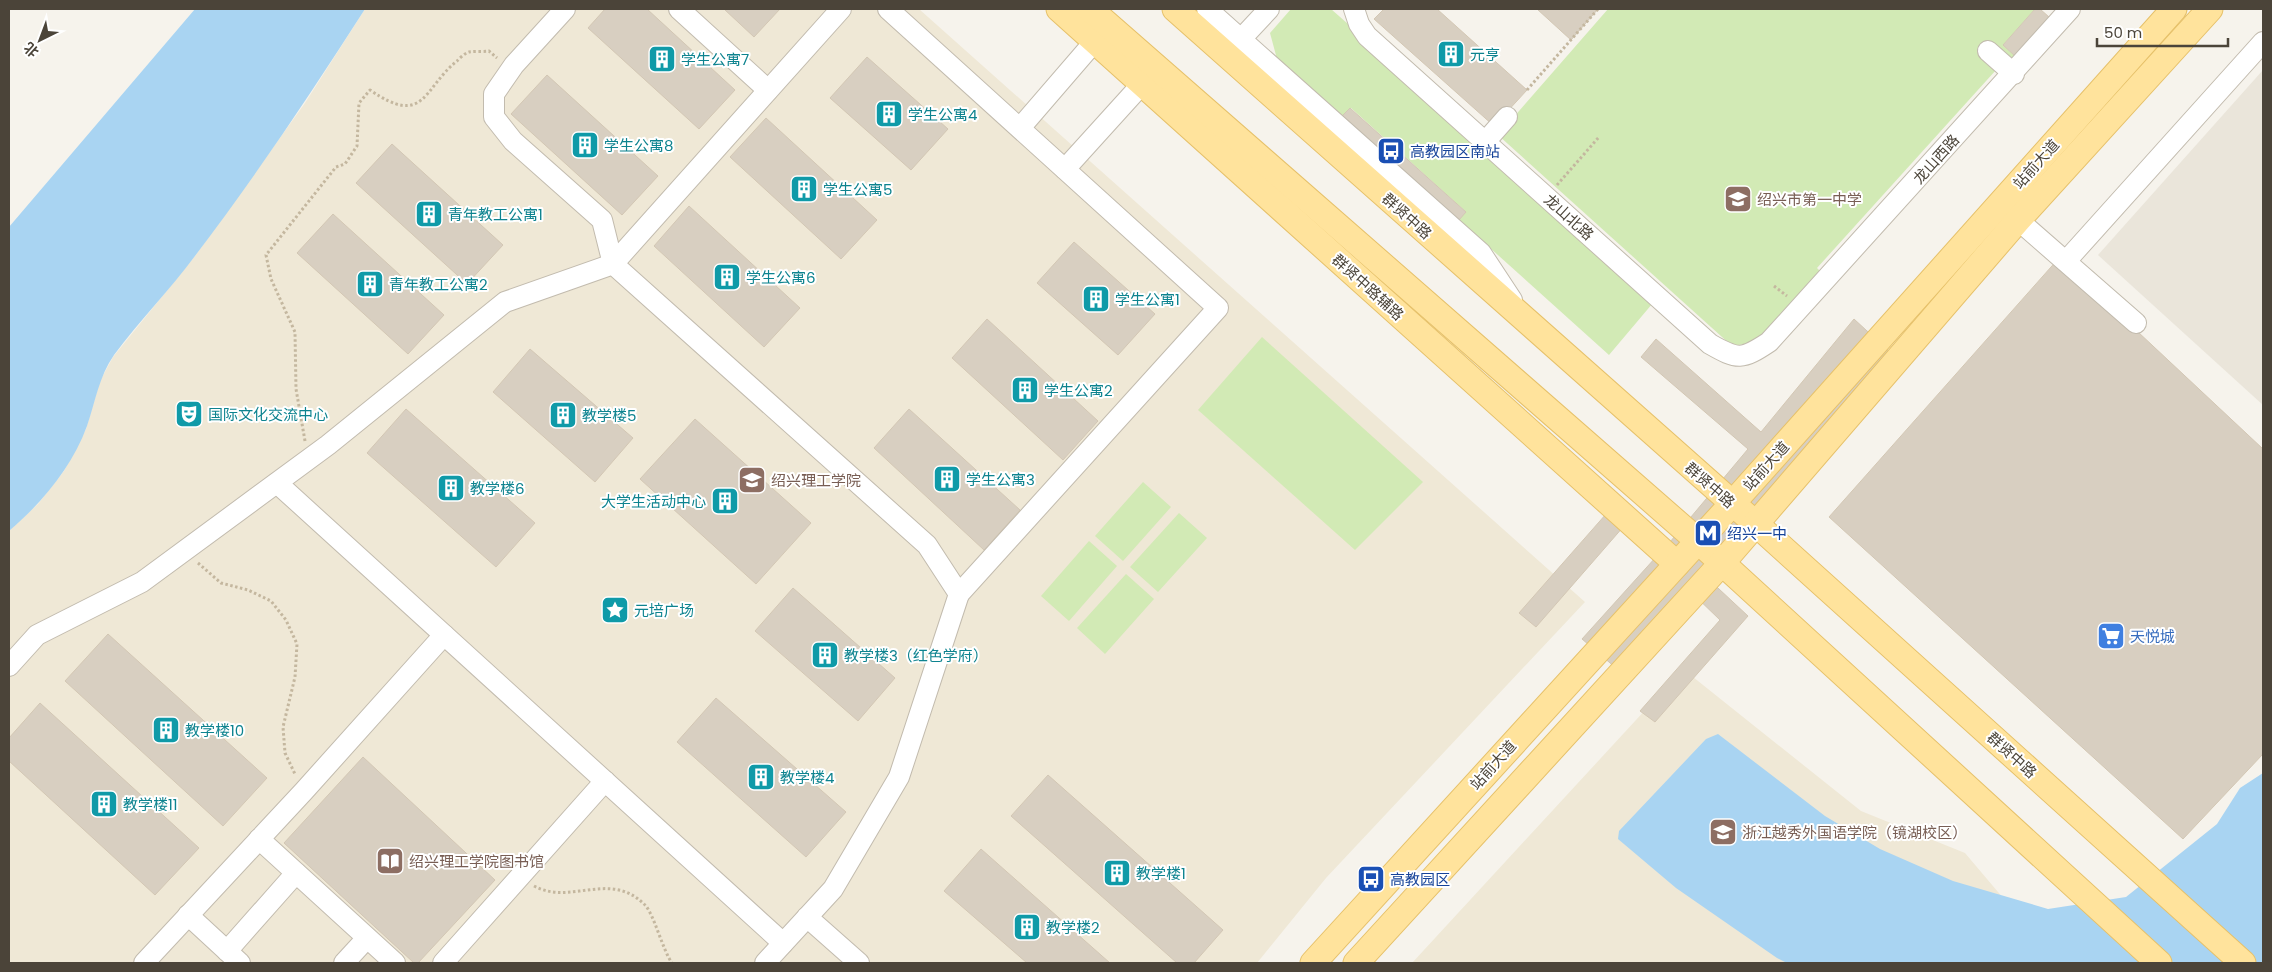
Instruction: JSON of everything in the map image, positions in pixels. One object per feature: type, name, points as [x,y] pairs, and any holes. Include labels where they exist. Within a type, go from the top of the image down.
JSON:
[{"type":"main road","name":"群贤中路辅路","points":[[1059,9],[1677,564]]},
{"type":"main road","points":[[1090,9],[1698,541],[2159,963]]},
{"type":"main road","name":"群贤中路","points":[[1174,9],[1731,505],[1756,524],[2244,963]]},
{"type":"main road","name":"站前大道","points":[[1313,963],[1731,505],[2174,9]]},
{"type":"main road","name":"站前大道","points":[[1356,963],[1722,564],[2018,220],[2210,9]]},
{"type":"street","points":[[565,9],[510,70],[494,94],[494,117],[513,141],[602,220],[613,264],[927,544],[959,594]]},
{"type":"street","points":[[679,9],[768,90]]},
{"type":"street","points":[[9,666],[37,635],[142,582],[277,483],[505,302],[613,264],[841,9]]},
{"type":"street","points":[[765,963],[833,889],[899,777],[959,594],[1218,308],[888,9]]},
{"type":"street","points":[[1207,9],[1482,253],[1525,321]]},
{"type":"street","points":[[1241,39],[1269,9]]},
{"type":"street","name":"龙山北路","points":[[1354,9],[1359,24],[1367,36],[1710,344],[1731,356],[1749,355],[1768,342],[1800,308]]},
{"type":"street","name":"龙山西路","points":[[1800,308],[2014,74],[2070,9]]},
{"type":"street","points":[[1020,128],[1095,41]]},
{"type":"street","points":[[2067,260],[2263,42]]},
{"type":"street","points":[[1988,50],[2014,74]]},
{"type":"street","points":[[1065,169],[1142,84]]},
{"type":"street","points":[[1485,142],[1506,117]]},
{"type":"street","points":[[2018,220],[2067,260],[2136,323]]},
{"type":"street","points":[[277,483],[783,943]]},
{"type":"street","points":[[144,963],[304,791],[444,635]]},
{"type":"street","points":[[443,963],[605,781]]},
{"type":"street","points":[[259,839],[395,963]]},
{"type":"street","points":[[188,916],[234,957],[296,873]]},
{"type":"street","points":[[807,917],[858,963]]},
{"type":"street","points":[[344,963],[367,938]]},
{"type":"path","points":[[1528,90],[1598,9]]},
{"type":"path","points":[[308,459],[296,389],[295,332],[271,279],[266,255],[336,167],[345,164],[357,146],[359,103],[370,90],[386,101],[408,106],[424,99],[453,64],[468,52],[489,51],[510,70]]},
{"type":"path","points":[[1546,196],[1599,137]]},
{"type":"path","points":[[187,549],[203,568],[221,583],[248,590],[271,601],[286,620],[298,644],[295,677],[283,727],[285,753],[304,791]]},
{"type":"path","points":[[520,877],[537,888],[558,894],[597,888],[623,889],[646,905],[672,963]]},
{"type":"shaded area","name":"绍兴理工学院","points":[[365,9],[919,9],[1585,602],[1326,878],[1257,963],[9,963],[9,531],[38,504],[64,471],[86,429],[100,381],[113,357],[195,256],[305,103]]},
{"type":"shaded area","points":[[2263,70],[2263,405],[2098,255]]},
{"type":"shaded area","name":"浙江越秀外国语学院（镜湖校区）","points":[[1683,669],[1861,811],[1965,853],[2058,963],[1412,963]]},
{"type":"green space","points":[[1291,9],[1331,9],[1658,297],[1609,355],[1459,220],[1465,211],[1351,108],[1342,116],[1277,59],[1270,33]]},
{"type":"green space","name":"绍兴市第一中学","points":[[1608,9],[2035,9],[2003,45],[2015,56],[1996,70],[1817,268],[1821,272],[1763,335],[1751,343],[1732,346],[1498,135]]},
{"type":"green space","points":[[1262,337],[1423,482],[1355,550],[1198,410]]},
{"type":"green space","points":[[1143,482],[1171,507],[1123,561],[1095,536]]},
{"type":"green space","points":[[1179,513],[1207,538],[1158,592],[1130,567]]},
{"type":"green space","points":[[1089,541],[1117,566],[1069,621],[1041,596]]},
{"type":"green space","points":[[1126,574],[1154,599],[1105,654],[1077,628]]},
{"type":"water","points":[[195,9],[365,9],[304,103],[218,226],[114,355],[105,372],[87,426],[73,456],[55,483],[33,509],[9,531],[9,227]]},
{"type":"water","points":[[1718,734],[1825,816],[1880,849],[1953,881],[2048,909],[2126,897],[2217,824],[2240,788],[2263,773],[2263,963],[1787,963],[1676,888],[1618,839],[1619,831],[1706,739]]},
{"type":"building","name":"学生公寓7","points":[[605,9],[647,9],[735,90],[699,129],[588,28]]},
{"type":"building","points":[[724,9],[780,9],[754,37]]},
{"type":"building","name":"元亨","points":[[1384,9],[1437,9],[1527,90],[1494,126],[1374,19]]},
{"type":"building","points":[[1537,9],[1598,9],[1571,40]]},
{"type":"building","points":[[2035,9],[2040,9],[2049,17],[2015,56],[2003,45]]},
{"type":"building","name":"学生公寓4","points":[[867,57],[948,129],[911,170],[830,98]]},
{"type":"building","name":"学生公寓8","points":[[547,75],[658,176],[622,215],[511,114]]},
{"type":"building","points":[[1350,108],[1466,212],[1459,220],[1342,116]]},
{"type":"building","name":"学生公寓5","points":[[766,118],[877,220],[841,259],[730,157]]},
{"type":"building","name":"青年教工公寓1","points":[[392,144],[503,245],[467,284],[356,183]]},
{"type":"building","name":"学生公寓6","points":[[689,206],[800,308],[764,347],[654,246]]},
{"type":"building","name":"青年教工公寓2","points":[[333,214],[444,315],[408,354],[297,253]]},
{"type":"building","name":"学生公寓1","points":[[1074,242],[1155,314],[1118,355],[1037,283]]},
{"type":"building","name":"天悦城","points":[[2059,258],[2263,449],[2263,754],[2183,839],[1829,517]]},
{"type":"building","name":"学生公寓2","points":[[987,319],[1098,421],[1063,460],[952,358]]},
{"type":"building","name":"绍兴一中","points":[[1854,319],[1891,353],[1704,575],[1748,616],[1655,722],[1640,711],[1720,620],[1690,591],[1623,674],[1582,639],[1656,557],[1624,526],[1536,627],[1519,613],[1621,497],[1670,542],[1748,449],[1641,357],[1656,339],[1761,432]]},
{"type":"building","name":"教学楼5","points":[[530,349],[633,438],[595,482],[493,392]]},
{"type":"building","name":"教学楼6","points":[[406,409],[535,523],[496,567],[367,453]]},
{"type":"building","name":"学生公寓3","points":[[909,409],[1020,510],[984,550],[874,448]]},
{"type":"building","name":"大学生活动中心","points":[[695,419],[811,523],[756,584],[640,479]]},
{"type":"building","name":"教学楼3（红色学府）","points":[[793,588],[895,678],[858,721],[755,631]]},
{"type":"building","name":"教学楼10","points":[[108,634],[267,778],[223,826],[65,681]]},
{"type":"building","name":"教学楼4","points":[[716,698],[846,812],[806,857],[677,742]]},
{"type":"building","name":"教学楼11","points":[[40,703],[199,848],[155,895],[9,761],[9,738]]},
{"type":"building","name":"绍兴理工学院图书馆","points":[[363,757],[495,880],[418,963],[414,963],[284,843]]},
{"type":"building","name":"教学楼1","points":[[1048,775],[1223,930],[1194,963],[1177,963],[1011,816]]},
{"type":"building","name":"教学楼2","points":[[981,849],[1110,963],[1027,963],[944,891]]},
{"type":"place","name":"元亨","points":[[1451,54]]},
{"type":"place","name":"学生公寓7","points":[[662,59]]},
{"type":"place","name":"学生公寓4","points":[[889,114]]},
{"type":"place","name":"学生公寓8","points":[[585,145]]},
{"type":"place","name":"高教园区南站","points":[[1391,151]]},
{"type":"place","name":"学生公寓5","points":[[804,189]]},
{"type":"place","name":"绍兴市第一中学","points":[[1738,199]]},
{"type":"place","name":"青年教工公寓1","points":[[429,214]]},
{"type":"place","name":"学生公寓6","points":[[727,277]]},
{"type":"place","name":"青年教工公寓2","points":[[370,284]]},
{"type":"place","name":"学生公寓1","points":[[1096,299]]},
{"type":"place","name":"学生公寓2","points":[[1025,390]]},
{"type":"place","name":"国际文化交流中心","points":[[189,414]]},
{"type":"place","name":"教学楼5","points":[[563,415]]},
{"type":"place","name":"学生公寓3","points":[[947,479]]},
{"type":"place","name":"绍兴理工学院","points":[[752,480]]},
{"type":"place","name":"教学楼6","points":[[451,488]]},
{"type":"place","name":"大学生活动中心","points":[[725,501]]},
{"type":"place","name":"绍兴一中","points":[[1708,533]]},
{"type":"place","name":"元培广场","points":[[615,610]]},
{"type":"place","name":"天悦城","points":[[2111,636]]},
{"type":"place","name":"教学楼3（红色学府）","points":[[825,655]]},
{"type":"place","name":"教学楼10","points":[[166,730]]},
{"type":"place","name":"教学楼4","points":[[761,777]]},
{"type":"place","name":"教学楼11","points":[[104,804]]},
{"type":"place","name":"浙江越秀外国语学院（镜湖校区）","points":[[1723,832]]},
{"type":"place","name":"绍兴理工学院图书馆","points":[[390,861]]},
{"type":"place","name":"教学楼1","points":[[1117,873]]},
{"type":"place","name":"高教园区","points":[[1371,879]]},
{"type":"place","name":"教学楼2","points":[[1027,927]]}]
